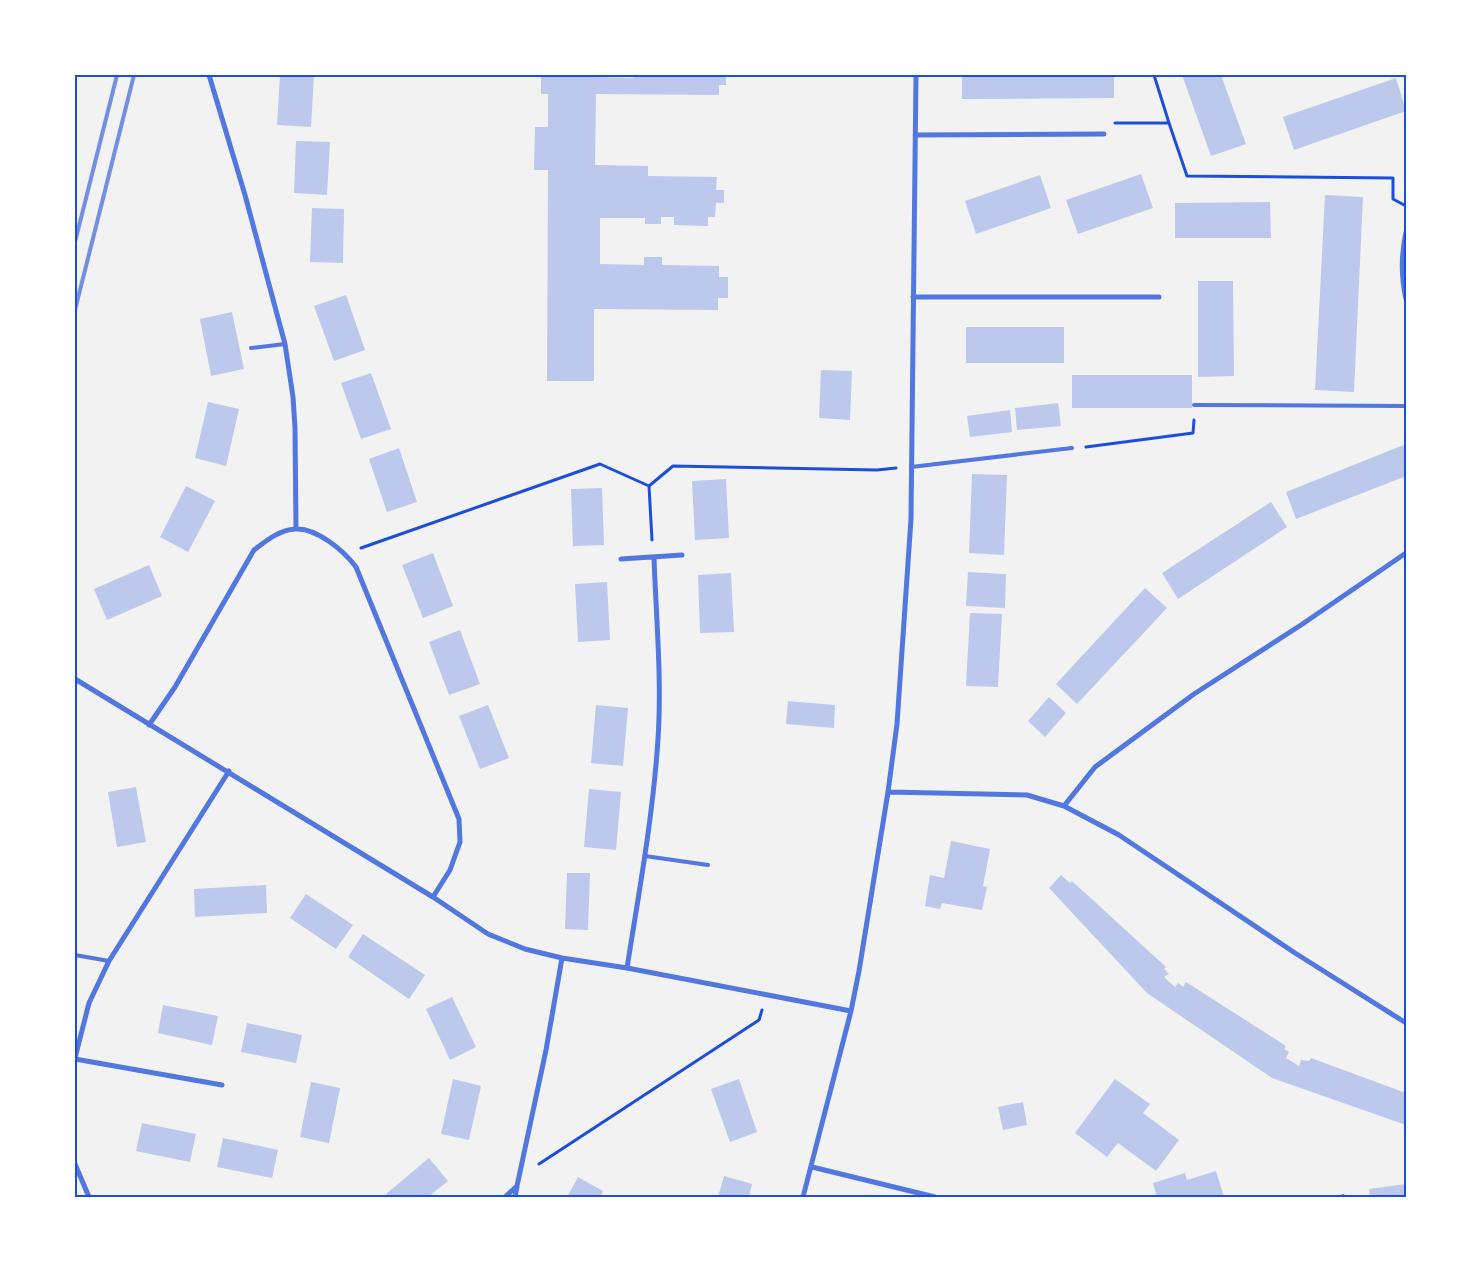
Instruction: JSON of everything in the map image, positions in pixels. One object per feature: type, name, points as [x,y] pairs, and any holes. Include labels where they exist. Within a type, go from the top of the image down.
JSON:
[{"type":"street","points":[[208,75],[245,195],[285,344],[293,397],[295,428],[296,528]]},
{"type":"street","points":[[804,1197],[851,1011],[859,971],[897,724],[911,519],[916,75]]},
{"type":"street","points":[[915,135],[1104,134]]},
{"type":"street","points":[[1406,232],[1402,253],[1401,278],[1406,299]]},
{"type":"street","points":[[912,298],[1158,298]]},
{"type":"street","points":[[149,725],[175,686],[254,550],[281,532],[296,528],[313,533],[346,553],[356,567],[459,819],[460,842],[450,870],[433,897]]},
{"type":"street","points":[[1064,806],[1096,767],[1194,694],[1301,625],[1406,553]]},
{"type":"street","points":[[621,559],[682,555]]},
{"type":"street","points":[[627,968],[645,856],[658,738],[654,557]]},
{"type":"street","points":[[75,678],[433,897],[488,934],[525,949],[562,958],[627,968],[851,1011]]},
{"type":"street","points":[[222,1085],[75,1058],[89,1003],[109,961],[230,772]]},
{"type":"street","points":[[888,792],[1027,795],[1064,806],[1119,835],[1295,953],[1406,1023]]},
{"type":"street","points":[[515,1197],[546,1050],[562,958]]},
{"type":"street","points":[[75,1164],[89,1197]]},
{"type":"street","points":[[812,1167],[935,1197]]},
{"type":"street","points":[[504,1197],[517,1186]]},
{"type":"lane","points":[[251,348],[285,344]]},
{"type":"lane","points":[[1194,404],[1406,406]]},
{"type":"lane","points":[[912,467],[1072,448]]},
{"type":"lane","points":[[645,856],[708,865]]},
{"type":"lane","points":[[75,955],[109,961]]},
{"type":"path","points":[[1154,75],[1168,123],[1187,176],[1393,178],[1393,199],[1406,206]]},
{"type":"path","points":[[1108,122],[1168,123]]},
{"type":"path","points":[[1072,448],[1193,433],[1194,404]]},
{"type":"path","points":[[346,553],[600,464],[649,486]]},
{"type":"path","points":[[649,486],[673,466],[877,470],[912,467]]},
{"type":"path","points":[[649,486],[654,557]]},
{"type":"path","points":[[522,1161],[539,1164],[759,1020],[765,995]]},
{"type":"building","points":[[280,75],[314,75],[311,127],[277,125]]},
{"type":"building","points":[[541,75],[594,75],[594,77],[634,78],[634,75],[726,75],[726,85],[719,85],[719,95],[596,94],[595,165],[648,166],[648,176],[717,177],[716,190],[724,190],[724,203],[716,203],[715,217],[708,217],[708,226],[674,225],[674,217],[661,217],[661,224],[645,224],[645,218],[600,218],[600,264],[644,265],[644,257],[662,257],[662,265],[719,266],[719,277],[728,277],[728,298],[718,298],[718,310],[594,309],[594,381],[547,381],[548,170],[534,170],[535,127],[548,127],[548,94],[541,94]]},
{"type":"building","points":[[962,75],[1114,75],[1114,98],[962,99]]},
{"type":"building","points":[[1182,75],[1221,75],[1246,144],[1211,156]]},
{"type":"building","points":[[1396,78],[1406,111],[1294,150],[1283,117]]},
{"type":"building","points":[[296,141],[330,142],[327,195],[294,193]]},
{"type":"building","points":[[1141,174],[1153,208],[1078,234],[1066,200]]},
{"type":"building","points":[[1040,175],[1051,208],[976,234],[965,201]]},
{"type":"building","points":[[1325,195],[1363,197],[1354,392],[1315,390]]},
{"type":"building","points":[[1270,202],[1271,238],[1175,238],[1175,203]]},
{"type":"building","points":[[312,208],[344,209],[343,263],[310,262]]},
{"type":"building","points":[[1198,281],[1233,281],[1234,376],[1198,377]]},
{"type":"building","points":[[346,295],[365,350],[334,361],[314,306]]},
{"type":"building","points":[[232,312],[244,369],[211,376],[200,319]]},
{"type":"building","points":[[966,327],[1064,327],[1064,363],[966,363]]},
{"type":"building","points":[[821,370],[852,371],[850,420],[819,418]]},
{"type":"building","points":[[371,373],[391,429],[361,439],[341,383]]},
{"type":"building","points":[[1072,375],[1192,375],[1192,408],[1072,408]]},
{"type":"building","points":[[208,402],[239,409],[226,466],[195,458]]},
{"type":"building","points":[[1058,403],[1061,426],[1017,430],[1015,408]]},
{"type":"building","points":[[1010,410],[1012,432],[970,437],[967,416]]},
{"type":"building","points":[[1406,444],[1406,476],[1296,519],[1286,492]]},
{"type":"building","points":[[399,448],[417,502],[387,512],[369,459]]},
{"type":"building","points":[[972,474],[1007,475],[1004,555],[969,553]]},
{"type":"building","points":[[726,479],[729,538],[695,540],[692,481]]},
{"type":"building","points":[[186,486],[215,501],[188,552],[160,537]]},
{"type":"building","points":[[602,488],[604,545],[573,546],[571,489]]},
{"type":"building","points":[[1271,502],[1287,527],[1178,599],[1162,573]]},
{"type":"building","points":[[433,553],[453,606],[423,618],[402,565]]},
{"type":"building","points":[[149,565],[162,596],[107,620],[94,589]]},
{"type":"building","points":[[968,572],[1006,574],[1005,608],[966,606]]},
{"type":"building","points":[[731,573],[734,632],[700,633],[698,575]]},
{"type":"building","points":[[607,582],[610,640],[578,642],[575,584]]},
{"type":"building","points":[[1145,588],[1167,608],[1077,704],[1056,684]]},
{"type":"building","points":[[970,613],[1002,614],[998,687],[966,686]]},
{"type":"building","points":[[460,630],[480,684],[449,695],[429,642]]},
{"type":"building","points":[[1049,697],[1066,713],[1045,737],[1028,721]]},
{"type":"building","points":[[788,701],[835,705],[834,728],[786,724]]},
{"type":"building","points":[[488,705],[509,758],[480,769],[459,716]]},
{"type":"building","points":[[596,705],[628,708],[623,766],[591,763]]},
{"type":"building","points":[[136,787],[146,842],[117,847],[108,792]]},
{"type":"building","points":[[589,789],[621,792],[616,850],[584,847]]},
{"type":"building","points":[[951,841],[990,849],[983,886],[987,887],[982,910],[942,903],[940,909],[925,906],[930,875],[944,878]]},
{"type":"building","points":[[567,873],[590,873],[588,930],[565,929]]},
{"type":"building","points":[[1061,875],[1070,883],[1072,881],[1166,967],[1164,969],[1169,974],[1164,977],[1175,987],[1178,983],[1183,987],[1186,982],[1286,1046],[1284,1049],[1289,1052],[1286,1058],[1299,1066],[1301,1060],[1309,1061],[1311,1058],[1406,1093],[1406,1125],[1272,1078],[1147,993],[1049,888]]},
{"type":"building","points":[[266,885],[267,913],[195,917],[194,889]]},
{"type":"building","points":[[306,894],[353,925],[336,949],[290,918]]},
{"type":"building","points":[[363,934],[425,975],[409,999],[348,957]]},
{"type":"building","points":[[452,997],[476,1047],[450,1060],[426,1009]]},
{"type":"building","points":[[163,1005],[218,1016],[212,1045],[158,1033]]},
{"type":"building","points":[[247,1023],[302,1035],[296,1063],[241,1052]]},
{"type":"building","points":[[453,1079],[481,1086],[469,1140],[441,1134]]},
{"type":"building","points":[[739,1079],[757,1132],[730,1142],[711,1089]]},
{"type":"building","points":[[1115,1079],[1150,1104],[1143,1113],[1179,1140],[1156,1171],[1118,1143],[1107,1157],[1075,1133]]},
{"type":"building","points":[[311,1082],[340,1088],[329,1143],[300,1137]]},
{"type":"building","points":[[1023,1102],[1027,1125],[1003,1130],[998,1107]]},
{"type":"building","points":[[142,1123],[196,1134],[190,1162],[136,1151]]},
{"type":"building","points":[[223,1138],[278,1150],[272,1178],[217,1167]]},
{"type":"building","points":[[429,1158],[448,1181],[428,1197],[389,1197],[386,1194]]},
{"type":"building","points":[[1216,1171],[1224,1197],[1157,1197],[1153,1183],[1185,1173],[1187,1180]]},
{"type":"building","points":[[724,1176],[752,1184],[749,1197],[718,1197]]},
{"type":"building","points":[[578,1177],[603,1191],[600,1197],[567,1197]]},
{"type":"building","points":[[1406,1184],[1406,1197],[1370,1197],[1369,1189]]},
{"type":"railway","points":[[75,242],[117,75]]},
{"type":"railway","points":[[75,310],[134,75]]}]
